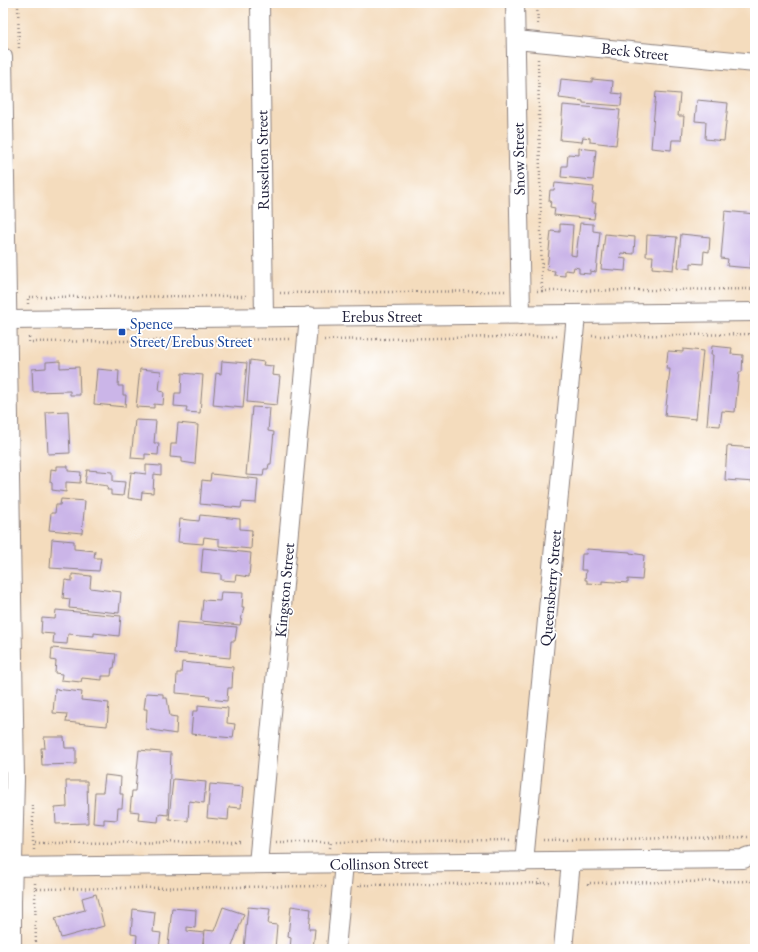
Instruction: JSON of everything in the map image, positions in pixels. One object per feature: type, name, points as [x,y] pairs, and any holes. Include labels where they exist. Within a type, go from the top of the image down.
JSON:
[{"type":"street","name":"Russelton Street","points":[[260,3],[264,317]]},
{"type":"street","name":"Snow Street","points":[[515,3],[521,315]]},
{"type":"street","name":"Beck Street","points":[[516,40],[755,63]]},
{"type":"street","points":[[3,57],[9,320],[6,388],[15,778],[8,866],[12,949]]},
{"type":"street","name":"Erebus Street","points":[[9,320],[755,312]]},
{"type":"street","name":"Queensberry Street","points":[[524,862],[576,315]]},
{"type":"street","name":"Kingston Street","points":[[258,864],[309,316]]},
{"type":"street","name":"Collinson Street","points":[[8,866],[751,859]]},
{"type":"street","points":[[563,949],[571,861]]},
{"type":"street","points":[[336,949],[344,863]]},
{"type":"path","points":[[537,3],[542,291]]},
{"type":"path","points":[[280,286],[280,294],[755,289]]},
{"type":"path","points":[[590,344],[591,336],[755,334]]},
{"type":"path","points":[[544,832],[543,840],[755,837]]},
{"type":"path","points":[[587,890],[588,883],[755,881]]},
{"type":"path","points":[[359,892],[359,885],[555,883]]},
{"type":"path","points":[[35,889],[36,949]]},
{"type":"building","points":[[561,79],[592,82],[592,79],[613,81],[612,93],[622,94],[621,106],[583,103],[583,101],[559,98]]},
{"type":"building","points":[[656,92],[680,94],[678,116],[684,116],[682,140],[672,140],[671,150],[651,148]]},
{"type":"building","points":[[697,100],[728,103],[724,141],[705,139],[706,122],[695,121]]},
{"type":"building","points":[[563,105],[620,110],[616,145],[590,142],[590,138],[583,137],[582,142],[560,140]]},
{"type":"building","points":[[579,148],[596,150],[593,180],[561,177],[562,166],[567,166],[568,154],[579,155]]},
{"type":"building","points":[[555,183],[594,187],[592,203],[596,203],[594,219],[554,215],[555,208],[550,207],[551,201],[549,201],[550,190],[554,190]]},
{"type":"building","points":[[725,211],[755,214],[750,268],[727,266],[728,259],[721,258]]},
{"type":"building","points":[[580,223],[593,224],[593,231],[600,232],[596,272],[590,271],[590,274],[579,273],[579,268],[574,267],[573,271],[565,270],[565,276],[554,275],[555,271],[547,270],[551,231],[560,232],[560,224],[573,225],[571,255],[576,256]]},
{"type":"building","points":[[605,234],[635,237],[634,254],[621,253],[620,258],[626,259],[625,271],[601,269]]},
{"type":"building","points":[[681,234],[710,237],[709,252],[704,251],[703,264],[691,263],[691,269],[678,267]]},
{"type":"building","points":[[647,235],[677,237],[673,270],[652,268],[653,256],[646,256]]},
{"type":"building","points":[[712,346],[732,348],[731,354],[743,355],[742,372],[739,372],[735,412],[722,411],[720,426],[707,425],[713,355],[711,355]]},
{"type":"building","points":[[683,349],[703,351],[696,419],[665,416],[670,369],[666,369],[668,351],[683,352]]},
{"type":"building","points":[[250,360],[264,362],[263,365],[273,366],[272,375],[280,376],[277,405],[247,402]]},
{"type":"building","points":[[60,361],[60,368],[79,367],[80,395],[70,395],[70,391],[33,392],[32,369],[46,368],[46,362]]},
{"type":"building","points":[[222,361],[247,363],[243,408],[213,405],[216,373],[221,374]]},
{"type":"building","points":[[97,369],[119,371],[118,386],[123,386],[123,395],[126,395],[125,407],[94,404]]},
{"type":"building","points":[[140,369],[161,371],[159,391],[164,392],[163,405],[154,404],[154,408],[136,407]]},
{"type":"building","points":[[182,373],[203,375],[200,413],[186,412],[187,407],[174,406],[175,393],[181,393]]},
{"type":"building","points":[[252,407],[270,408],[268,431],[274,432],[271,464],[269,464],[268,469],[264,469],[263,476],[246,475]]},
{"type":"building","points":[[68,411],[70,453],[48,454],[46,412]]},
{"type":"building","points":[[135,420],[156,421],[154,443],[159,443],[158,455],[145,454],[145,459],[131,458]]},
{"type":"building","points":[[178,423],[198,425],[195,464],[182,462],[182,458],[170,457],[171,444],[176,444]]},
{"type":"building","points":[[727,446],[755,448],[755,482],[725,480]]},
{"type":"building","points":[[146,465],[161,466],[161,475],[154,474],[153,493],[142,492],[141,500],[128,498],[131,472],[146,474]]},
{"type":"building","points":[[57,466],[68,466],[68,471],[81,472],[80,483],[66,482],[66,492],[52,490],[52,483],[50,482],[51,469],[57,470]]},
{"type":"building","points":[[87,470],[113,472],[113,481],[125,482],[123,496],[111,495],[111,490],[107,490],[108,486],[85,483]]},
{"type":"building","points":[[211,474],[258,479],[256,503],[242,502],[241,508],[200,504],[202,480],[210,481]]},
{"type":"building","points":[[61,499],[85,501],[82,533],[49,530],[51,513],[55,513],[56,505],[60,505]]},
{"type":"building","points":[[200,515],[240,519],[240,529],[252,530],[251,549],[219,546],[219,539],[204,537],[203,544],[178,542],[180,519],[199,521]]},
{"type":"building","points":[[52,539],[74,541],[74,549],[95,551],[94,558],[101,558],[99,571],[50,568]]},
{"type":"building","points":[[203,548],[251,553],[249,577],[236,575],[235,581],[221,580],[221,574],[201,572]]},
{"type":"building","points":[[587,549],[630,552],[644,555],[642,580],[628,579],[628,583],[602,581],[602,584],[587,583],[587,580],[585,580],[586,570],[581,570],[582,554],[586,554]]},
{"type":"building","points":[[72,574],[91,576],[90,588],[121,592],[119,613],[69,608],[70,599],[63,598],[65,580],[72,581]]},
{"type":"building","points":[[221,592],[243,593],[242,607],[244,607],[240,625],[201,621],[203,600],[220,601]]},
{"type":"building","points":[[56,610],[121,616],[119,636],[94,633],[94,636],[68,634],[67,644],[53,643],[54,634],[41,633],[42,618],[55,619]]},
{"type":"building","points":[[177,622],[237,627],[235,641],[231,641],[230,658],[174,653]]},
{"type":"building","points":[[52,648],[116,654],[111,676],[102,676],[102,680],[82,678],[81,682],[61,680],[62,674],[55,673],[56,661],[51,660]]},
{"type":"building","points":[[182,662],[233,667],[232,688],[228,688],[227,701],[209,699],[210,696],[176,693],[177,673],[181,673]]},
{"type":"building","points":[[55,689],[82,692],[81,700],[109,703],[107,726],[66,722],[67,714],[53,713]]},
{"type":"building","points":[[146,693],[163,694],[163,698],[167,698],[170,716],[177,717],[176,734],[146,729],[147,709],[144,709]]},
{"type":"building","points":[[198,705],[228,708],[227,723],[235,724],[233,738],[191,734],[193,711],[198,711]]},
{"type":"building","points":[[44,737],[64,737],[65,748],[76,748],[76,764],[42,765],[41,748],[45,748]]},
{"type":"building","points":[[139,750],[171,753],[168,815],[159,814],[158,822],[138,820],[139,812],[130,811],[132,791],[135,791]]},
{"type":"building","points":[[105,775],[121,777],[120,794],[123,794],[122,808],[118,808],[117,820],[104,819],[104,824],[93,823],[95,792],[103,792]]},
{"type":"building","points":[[173,779],[206,782],[204,803],[189,801],[188,821],[169,819]]},
{"type":"building","points":[[66,781],[87,781],[88,823],[56,824],[55,808],[67,807]]},
{"type":"building","points":[[210,784],[243,787],[241,808],[229,807],[228,820],[207,818]]},
{"type":"building","points":[[96,894],[104,926],[61,938],[55,918],[85,910],[82,898]]},
{"type":"building","points":[[291,906],[311,909],[309,929],[315,929],[313,949],[290,949],[291,938],[288,937]]},
{"type":"building","points":[[223,907],[244,914],[231,949],[203,949],[205,930],[214,931]]},
{"type":"building","points":[[248,907],[270,909],[268,924],[277,925],[275,949],[244,949]]},
{"type":"building","points":[[172,908],[196,910],[195,928],[187,927],[187,931],[204,933],[202,949],[168,946]]},
{"type":"building","points":[[133,909],[155,912],[153,932],[161,933],[159,949],[136,949],[137,935],[131,934]]},
{"type":"place","name":"Spence Street/Erebus Street","points":[[122,332]]}]
